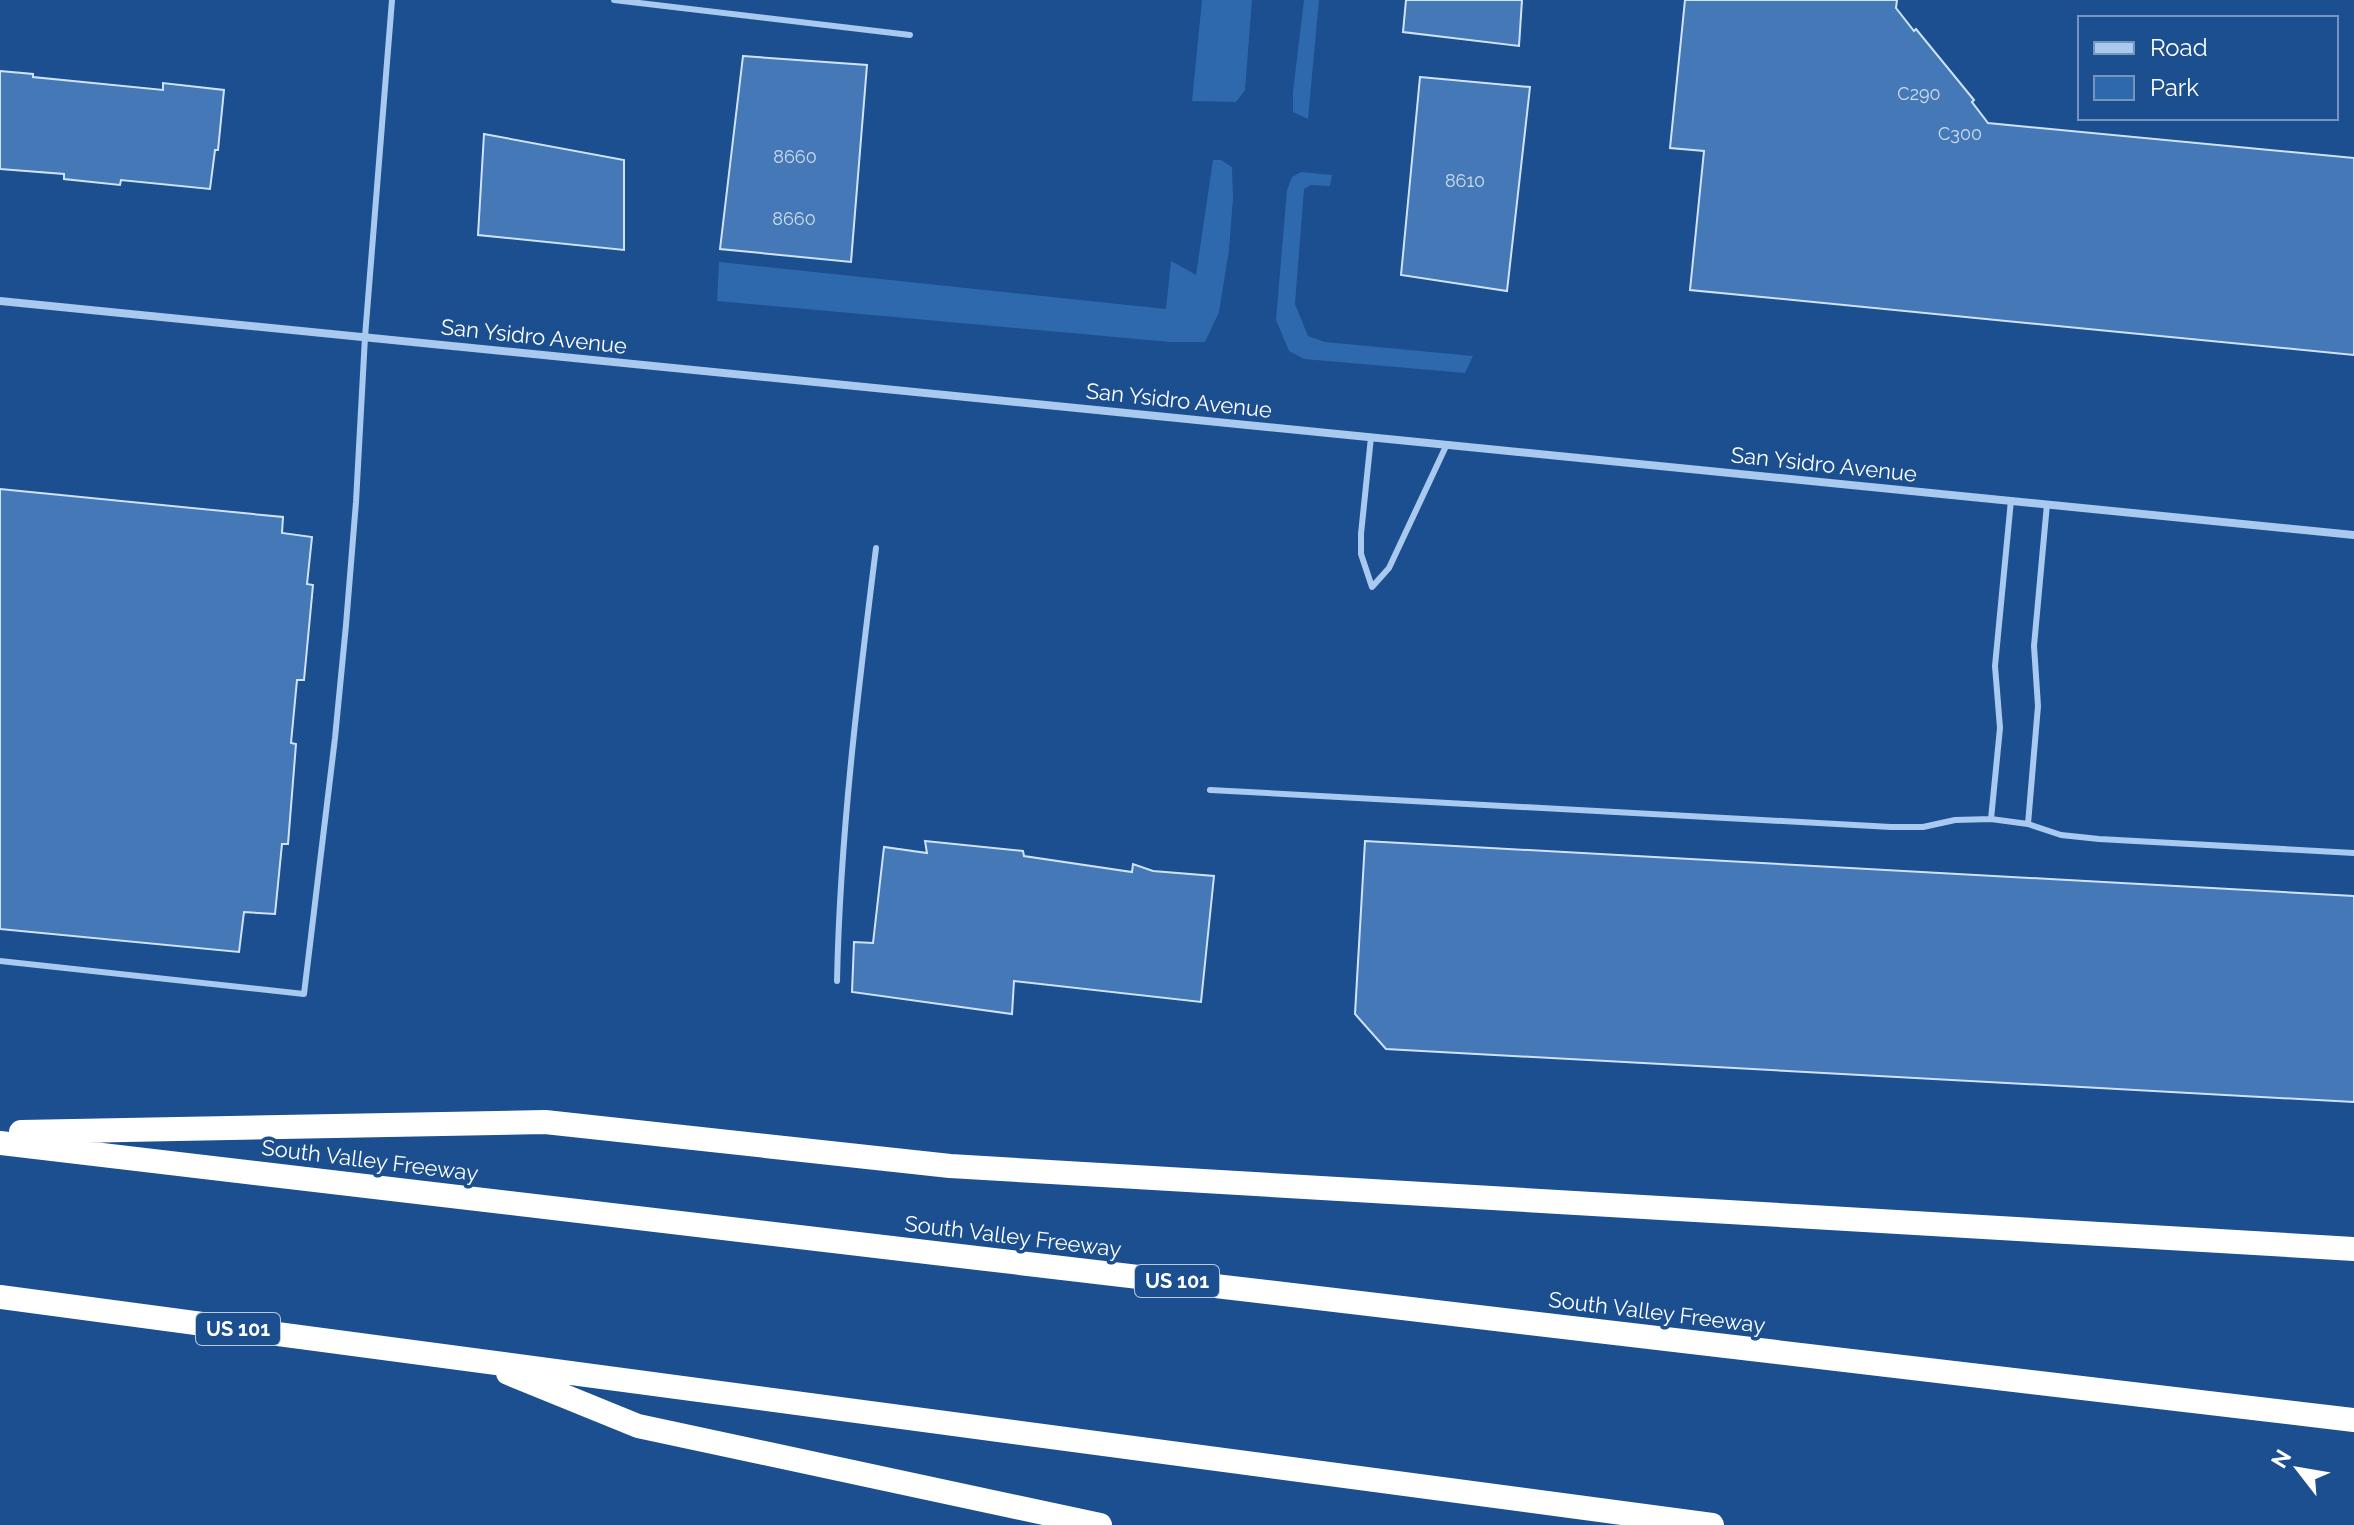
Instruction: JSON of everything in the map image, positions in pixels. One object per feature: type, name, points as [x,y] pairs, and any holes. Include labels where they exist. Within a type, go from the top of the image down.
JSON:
[{"type":"highway","points":[[0,1133],[545,1122],[950,1166],[2354,1249]]},
{"type":"highway","name":"South Valley Freeway","points":[[0,1143],[2354,1420]]},
{"type":"highway","name":"US 101","points":[[0,1297],[1712,1525]]},
{"type":"highway","points":[[476,1361],[638,1426],[1100,1525]]},
{"type":"street","name":"San Ysidro Avenue","points":[[0,301],[2354,535]]},
{"type":"lane","points":[[0,961],[304,994],[345,639],[392,0]]},
{"type":"lane","points":[[614,0],[910,35]]},
{"type":"lane","points":[[1371,437],[1361,554],[1372,587],[1389,568],[1447,444]]},
{"type":"lane","points":[[1991,819],[2000,728],[1995,666],[2011,500]]},
{"type":"lane","points":[[2028,824],[2038,706],[2034,646],[2047,504]]},
{"type":"lane","points":[[837,981],[838,910],[876,548]]},
{"type":"lane","points":[[1210,790],[1891,827],[1923,827],[1955,820],[1991,819],[2028,824],[2061,835],[2099,839],[2354,853]]},
{"type":"green space","points":[[1202,0],[1252,0],[1245,90],[1236,102],[1192,101]]},
{"type":"green space","points":[[1304,0],[1319,0],[1308,119],[1293,112]]},
{"type":"green space","points":[[1213,160],[1221,160],[1232,167],[1233,198],[1219,312],[1205,342],[1170,342],[717,301],[719,262],[1166,309],[1171,261],[1196,275]]},
{"type":"green space","points":[[1301,172],[1332,175],[1330,186],[1311,185],[1304,189],[1295,304],[1308,336],[1325,342],[1473,356],[1465,373],[1304,359],[1289,351],[1276,320],[1287,190],[1292,177]]},
{"type":"building","points":[[1406,0],[1522,0],[1519,46],[1403,32]]},
{"type":"building","points":[[1685,0],[1897,0],[1896,8],[1974,100],[1972,102],[1988,123],[2354,158],[2354,355],[1690,290],[1704,151],[1670,148]]},
{"type":"building","points":[[743,56],[867,65],[851,262],[720,249]]},
{"type":"building","points":[[0,71],[163,90],[163,83],[224,90],[218,150],[215,150],[210,189],[121,180],[120,185],[64,179],[64,174],[0,169]]},
{"type":"building","points":[[1420,77],[1530,87],[1507,291],[1401,275]]},
{"type":"building","points":[[484,134],[624,160],[624,250],[478,235]]},
{"type":"building","points":[[0,489],[283,517],[282,533],[312,537],[307,584],[313,585],[304,680],[297,680],[291,743],[296,744],[288,844],[282,844],[275,914],[244,912],[239,952],[0,929]]},
{"type":"building","points":[[925,841],[1023,851],[1024,856],[1132,872],[1133,864],[1153,871],[1214,876],[1201,1002],[1014,981],[1012,1014],[852,992],[854,942],[873,943],[884,847],[927,853]]},
{"type":"building","points":[[1365,841],[2354,896],[2354,1102],[1386,1049],[1355,1014]]}]
